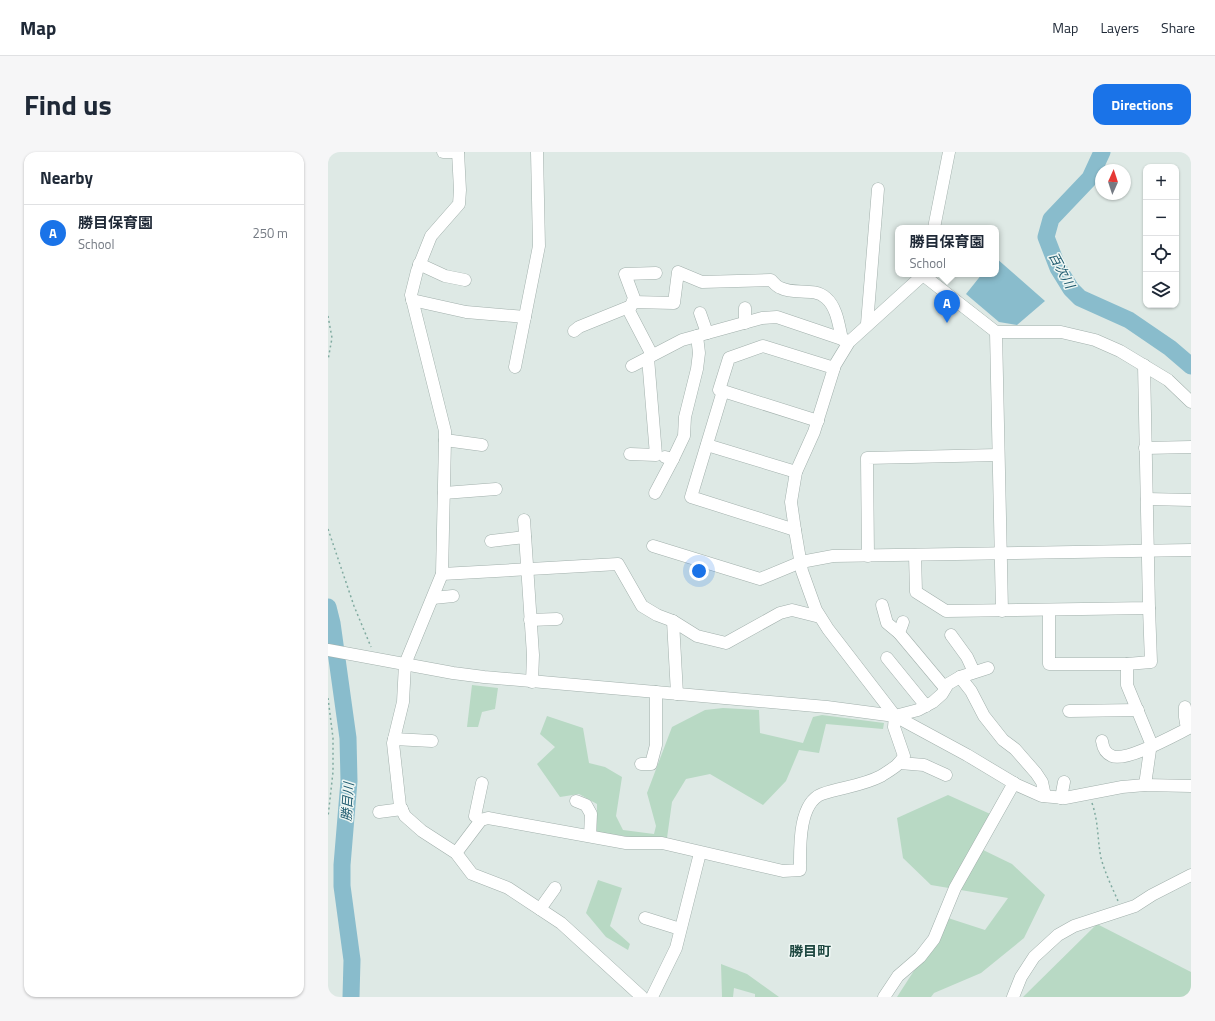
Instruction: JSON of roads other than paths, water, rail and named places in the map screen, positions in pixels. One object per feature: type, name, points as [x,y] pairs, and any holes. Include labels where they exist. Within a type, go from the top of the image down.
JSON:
[{"type":"street","points":[[443,152],[458,152],[460,190],[459,204],[431,236],[419,264],[411,295],[445,431],[442,574],[404,664],[403,702],[394,739],[399,798],[405,816],[422,831],[456,853],[472,874],[508,888],[561,923],[642,997]]},
{"type":"street","points":[[514,367],[526,316],[539,246],[537,152]]},
{"type":"street","points":[[935,225],[949,152]]},
{"type":"street","points":[[867,324],[878,189]]},
{"type":"street","points":[[419,264],[445,276],[465,280]]},
{"type":"street","points":[[574,331],[609,309],[632,304],[674,303],[678,272],[702,282],[771,280],[780,288],[788,291],[811,292],[826,298],[836,315],[846,340]]},
{"type":"street","points":[[656,273],[625,274],[634,298],[629,311],[650,356],[656,455]]},
{"type":"street","points":[[456,853],[481,820],[504,815],[590,836],[626,843],[662,843],[700,853],[784,871],[800,870],[799,840],[806,814],[812,800],[822,794],[868,783],[900,763],[904,756],[894,727],[895,716],[828,629],[816,610],[802,571],[791,502],[796,472],[818,421],[834,368],[846,340],[867,324],[920,277]]},
{"type":"street","points":[[927,277],[996,332],[1061,332],[1095,340],[1144,365],[1168,380],[1191,402]]},
{"type":"street","points":[[412,300],[466,312],[526,316]]},
{"type":"street","points":[[745,308],[745,323]]},
{"type":"street","points":[[655,494],[684,436],[684,417],[697,369],[702,334],[700,313]]},
{"type":"street","points":[[632,366],[682,340],[745,323],[777,317],[846,340]]},
{"type":"street","points":[[996,332],[1002,611]]},
{"type":"street","points":[[818,421],[718,390],[729,358],[763,346],[834,368]]},
{"type":"street","points":[[1049,610],[1049,664],[1127,664],[1151,662],[1148,608],[1144,365]]},
{"type":"street","points":[[723,391],[691,497],[795,530]]},
{"type":"street","points":[[445,440],[482,445]]},
{"type":"street","points":[[707,445],[796,472]]},
{"type":"street","points":[[1145,448],[1191,447]]},
{"type":"street","points":[[630,454],[656,455],[673,459]]},
{"type":"street","points":[[868,556],[867,458],[998,455]]},
{"type":"street","points":[[444,493],[496,489]]},
{"type":"street","points":[[1147,499],[1191,500]]},
{"type":"street","points":[[524,520],[532,682]]},
{"type":"street","points":[[491,541],[525,537]]},
{"type":"street","points":[[653,546],[760,579],[800,562],[833,556],[1191,550]]},
{"type":"street","points":[[916,555],[916,592],[946,611],[1148,608]]},
{"type":"street","points":[[442,574],[618,564],[642,606],[657,615],[673,621],[697,636],[726,643],[780,613],[792,610],[820,617]]},
{"type":"street","points":[[433,598],[453,596]]},
{"type":"street","points":[[882,605],[887,623],[901,627],[945,688]]},
{"type":"street","points":[[530,620],[558,619]]},
{"type":"street","points":[[673,621],[677,694]]},
{"type":"street","points":[[951,635],[967,658],[974,672]]},
{"type":"street","points":[[328,650],[453,674],[532,682],[828,706],[895,716],[967,755],[1014,783],[1045,796],[1060,798],[1122,787],[1146,785],[1191,786]]},
{"type":"street","points":[[887,658],[926,706]]},
{"type":"street","points":[[1127,664],[1127,685],[1151,743],[1146,785]]},
{"type":"street","points":[[895,716],[918,710],[926,706],[937,698],[948,684],[960,677],[988,668]]},
{"type":"street","points":[[960,677],[971,691],[984,716],[1003,740],[1015,749],[1036,772],[1042,782],[1045,796]]},
{"type":"street","points":[[641,764],[651,764],[656,745],[653,734],[656,692]]},
{"type":"street","points":[[1102,741],[1106,752],[1112,756],[1119,757],[1150,747],[1189,730],[1184,717],[1185,707]]},
{"type":"street","points":[[1069,711],[1138,710]]},
{"type":"street","points":[[394,739],[432,741]]},
{"type":"street","points":[[900,763],[924,765],[946,775]]},
{"type":"street","points":[[1060,798],[1064,782]]},
{"type":"street","points":[[481,820],[475,816],[482,783]]},
{"type":"street","points":[[884,997],[898,976],[920,957],[934,939],[955,888],[1014,783]]},
{"type":"street","points":[[576,801],[586,805],[591,814],[590,836]]},
{"type":"street","points":[[379,812],[402,809]]},
{"type":"street","points":[[652,997],[676,948],[700,853]]},
{"type":"street","points":[[1013,997],[1020,977],[1034,957],[1058,935],[1074,926],[1135,906],[1152,895],[1191,875]]},
{"type":"street","points":[[540,909],[555,888]]},
{"type":"street","points":[[645,918],[680,929]]},
{"type":"water","points":[[999,261],[1045,301],[1017,325],[999,322],[966,294],[980,277],[999,277]]},
{"type":"waterway","name":"百次川","points":[[1102,152],[1090,178],[1051,219],[1046,237],[1058,268],[1071,289],[1080,298],[1129,320],[1170,348],[1191,366]]},
{"type":"waterway","name":"勝目川","points":[[328,607],[332,623],[348,738],[349,781],[342,865],[342,886],[352,960],[351,997]]},
{"type":"place","name":"勝目保育園","points":[[947,323]]},
{"type":"district","name":"勝目町","points":[[810,951]]}]
